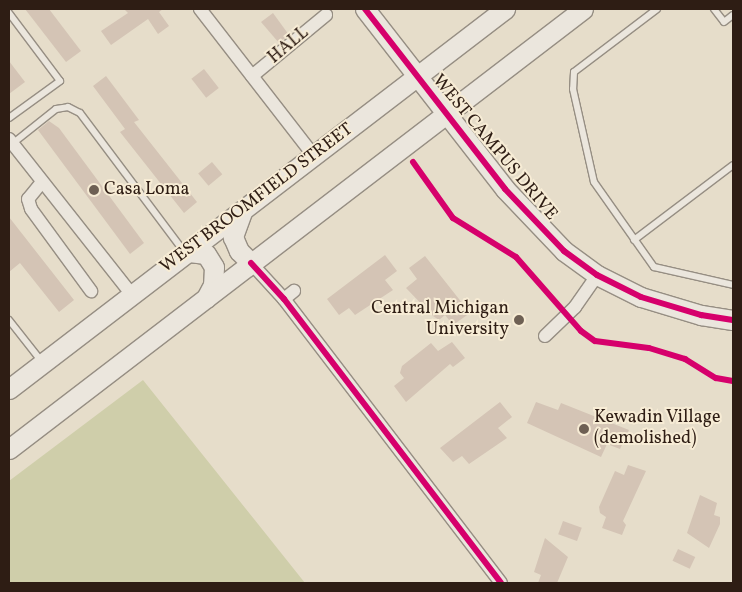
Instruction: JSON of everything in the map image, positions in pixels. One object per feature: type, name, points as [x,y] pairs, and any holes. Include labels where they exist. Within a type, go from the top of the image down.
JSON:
[{"type":"main road","name":"WEST CAMPUS DRIVE","points":[[365,9],[416,77],[526,213],[564,251],[596,275],[657,303],[733,320]]},
{"type":"main road","name":"WEST BROOMFIELD STREET","points":[[9,389],[505,9]]},
{"type":"main road","points":[[9,449],[583,9]]},
{"type":"main road","points":[[242,212],[233,236],[242,255],[251,263]]},
{"type":"main road","points":[[187,253],[206,254],[214,267],[213,285],[205,299]]},
{"type":"street","points":[[200,9],[314,156]]},
{"type":"street","name":"HALL","points":[[252,76],[326,15]]},
{"type":"street","points":[[10,141],[132,295]]},
{"type":"street","points":[[42,182],[28,199],[31,209],[91,291]]},
{"type":"street","points":[[251,263],[284,299],[501,583]]},
{"type":"street","points":[[545,336],[575,307],[596,275]]},
{"type":"street","points":[[284,299],[294,291]]},
{"type":"lane","points":[[657,9],[577,69],[572,82],[594,182],[634,240],[658,269],[733,285]]},
{"type":"lane","points":[[714,9],[724,22],[733,15]]},
{"type":"lane","points":[[9,13],[60,81],[9,118]]},
{"type":"lane","points":[[10,141],[56,109],[68,107],[80,113],[187,253]]},
{"type":"lane","points":[[634,240],[733,164]]},
{"type":"lane","points":[[9,320],[43,363]]},
{"type":"green space","points":[[143,380],[305,583],[9,583],[9,481]]},
{"type":"building","points":[[25,9],[49,9],[81,51],[66,62]]},
{"type":"building","points":[[124,9],[163,9],[159,12],[169,26],[158,34],[148,19],[111,45],[101,31],[128,13]]},
{"type":"building","points":[[273,13],[289,35],[279,43],[261,22]]},
{"type":"building","points":[[9,61],[25,82],[9,94]]},
{"type":"building","points":[[204,69],[219,88],[206,98],[191,79]]},
{"type":"building","name":"Casa Loma","points":[[106,76],[139,120],[134,122],[197,202],[184,213],[120,132],[125,129],[93,86]]},
{"type":"building","name":"Casa Loma","points":[[49,121],[59,128],[144,243],[130,254],[38,130]]},
{"type":"building","points":[[212,162],[222,174],[208,186],[198,174]]},
{"type":"building","points":[[9,217],[74,300],[59,312],[20,263],[9,272]]},
{"type":"building","points":[[385,255],[397,271],[385,280],[393,290],[355,315],[349,308],[339,315],[327,299]]},
{"type":"building","points":[[425,256],[470,313],[453,325],[445,315],[439,320],[433,316],[406,288],[417,279],[409,268]]},
{"type":"building","points":[[452,342],[465,358],[453,367],[450,364],[406,402],[394,386],[404,378],[400,373],[402,366],[431,343],[438,351]]},
{"type":"building","points":[[500,402],[512,417],[498,428],[507,438],[469,464],[462,456],[453,462],[440,448]]},
{"type":"building","name":"Kewadin Village (demolished)","points":[[536,402],[558,410],[561,403],[629,430],[620,449],[607,444],[601,457],[527,423]]},
{"type":"building","name":"Kewadin Village (demolished)","points":[[628,465],[646,471],[623,521],[626,525],[622,535],[602,528],[606,517],[600,513],[599,507],[615,471],[624,475]]},
{"type":"building","points":[[700,495],[717,503],[714,515],[720,517],[720,524],[709,548],[687,533]]},
{"type":"building","points":[[563,521],[582,528],[577,541],[558,534]]},
{"type":"building","points":[[545,538],[568,557],[557,583],[538,583],[541,575],[534,572]]},
{"type":"building","points":[[678,549],[695,557],[690,569],[673,561]]},
{"type":"cycle path","points":[[365,9],[505,189],[564,251],[597,275],[641,297],[701,315],[733,320]]},
{"type":"cycle path","points":[[413,162],[453,218],[516,257],[581,331],[595,341],[649,348],[685,359],[716,378],[733,381]]},
{"type":"cycle path","points":[[251,263],[284,299],[501,583]]},
{"type":"place","name":"Casa Loma","points":[[94,190]]},
{"type":"place","name":"Central Michigan University","points":[[519,320]]},
{"type":"place","name":"Kewadin Village (demolished)","points":[[584,429]]}]
